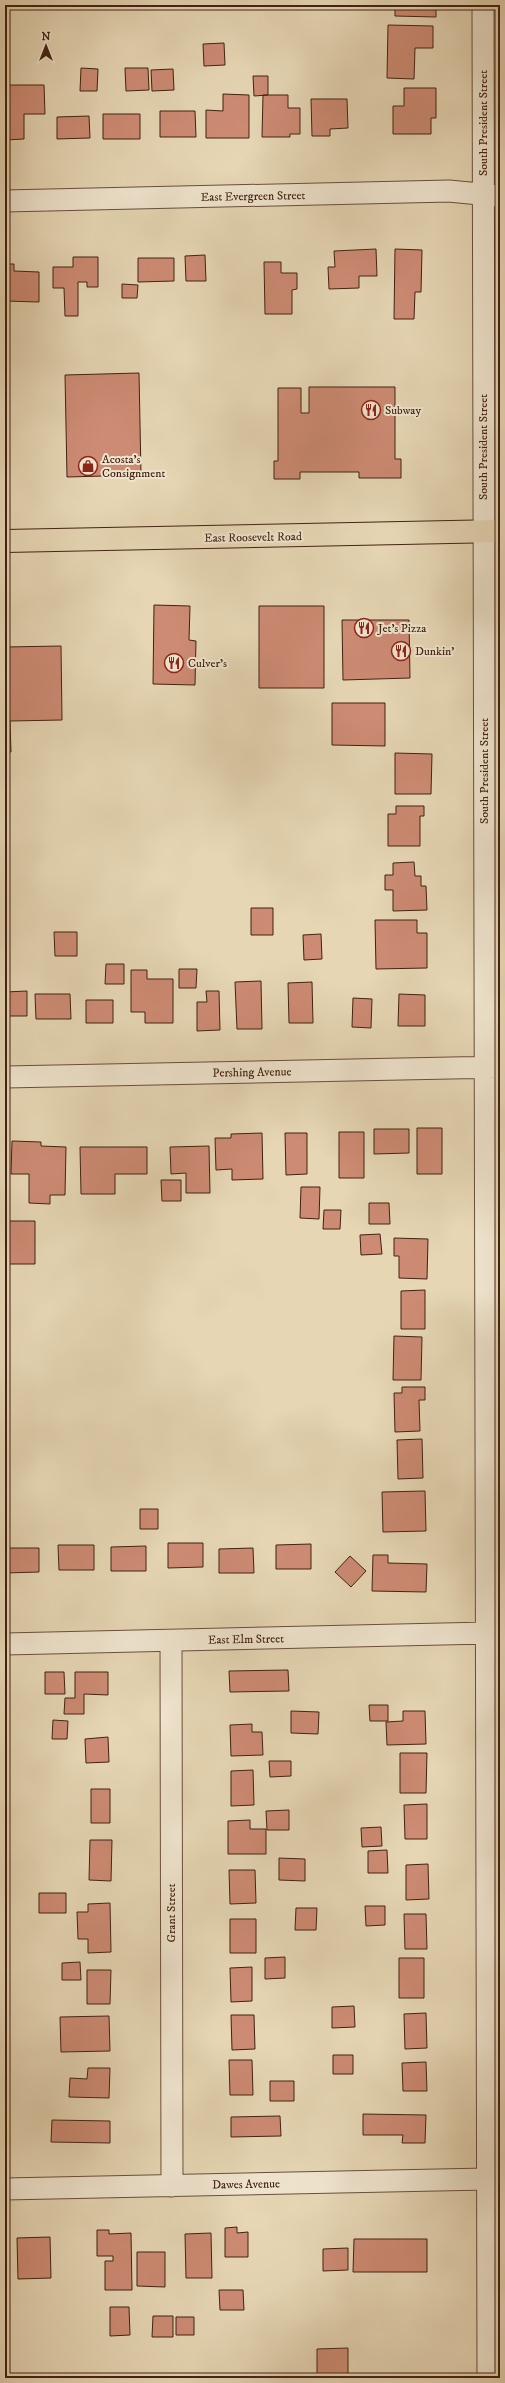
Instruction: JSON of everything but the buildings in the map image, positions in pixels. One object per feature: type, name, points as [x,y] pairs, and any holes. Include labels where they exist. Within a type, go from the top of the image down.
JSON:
[{"type":"main road","name":"East Roosevelt Road","points":[[5,541],[492,531]]},
{"type":"street","name":"South President Street","points":[[483,5],[492,195],[493,1371],[487,1633],[493,1671]]},
{"type":"street","name":"East Evergreen Street","points":[[5,201],[449,192],[492,195]]},
{"type":"street","name":"Pershing Avenue","points":[[5,1077],[492,1067]]},
{"type":"street","name":"East Elm Street","points":[[5,1644],[487,1633]]},
{"type":"street","name":"Grant Street","points":[[171,1641],[172,2186]]},
{"type":"street","points":[[488,2378],[494,2271],[487,2179],[494,1971],[493,1671]]},
{"type":"street","name":"Dawes Avenue","points":[[5,2189],[487,2179]]},
{"type":"place","name":"Subway","points":[[371,410]]},
{"type":"place","name":"Acosta's Consignment","points":[[88,466]]},
{"type":"place","name":"Jet's Pizza","points":[[364,628]]},
{"type":"place","name":"Dunkin'","points":[[401,651]]},
{"type":"place","name":"Culver's","points":[[174,663]]}]
